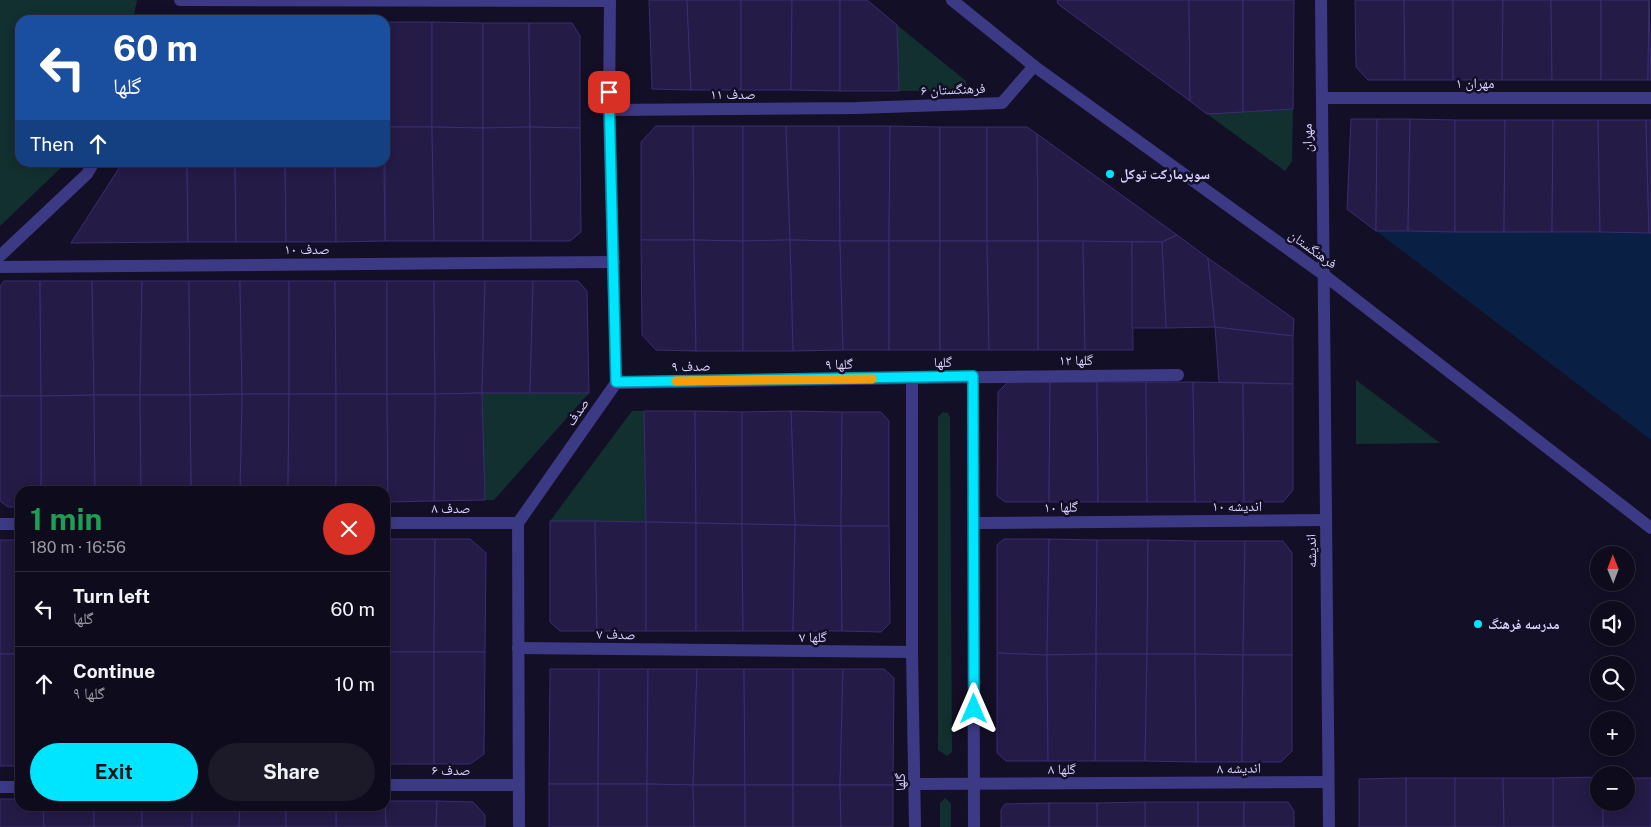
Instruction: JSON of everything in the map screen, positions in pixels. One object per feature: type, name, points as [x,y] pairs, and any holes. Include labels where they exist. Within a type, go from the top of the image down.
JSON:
[{"type":"street","points":[[180,0],[610,1],[609,110],[616,382]]},
{"type":"street","name":"فرهنگستان","points":[[952,0],[1034,66],[1324,275],[1651,528]]},
{"type":"street","name":"مهران","points":[[1321,0],[1324,275]]},
{"type":"street","name":"فرهنگستان ۶","points":[[857,108],[1002,103],[1034,66]]},
{"type":"street","name":"مهران ۱","points":[[1322,98],[1651,98]]},
{"type":"street","name":"صدف ۱۱","points":[[609,110],[857,108]]},
{"type":"street","points":[[0,256],[87,174],[91,167]]},
{"type":"street","name":"صدف ۱۰","points":[[0,267],[614,262]]},
{"type":"street","name":"اندیشه","points":[[1324,275],[1329,827]]},
{"type":"street","name":"گلها ۱۲","points":[[973,376],[1178,374]]},
{"type":"street","points":[[973,376],[975,523],[974,827]]},
{"type":"street","name":"گلها","points":[[915,827],[916,784],[912,652],[912,378],[973,376]]},
{"type":"street","name":"گلها ۹","points":[[766,380],[912,378]]},
{"type":"street","name":"صدف ۹","points":[[616,382],[766,380]]},
{"type":"street","name":"صدف","points":[[518,523],[616,382]]},
{"type":"street","name":"اندیشه ۱۰","points":[[1148,521],[1326,520]]},
{"type":"street","name":"گلها ۱۰","points":[[975,523],[1148,521]]},
{"type":"street","name":"صدف ۸","points":[[390,523],[518,523]]},
{"type":"street","points":[[518,523],[519,827]]},
{"type":"street","points":[[0,524],[15,524]]},
{"type":"street","name":"صدف ۷","points":[[518,648],[714,651]]},
{"type":"street","name":"گلها ۷","points":[[714,651],[912,652]]},
{"type":"street","name":"اندیشه ۸","points":[[1150,784],[1328,782]]},
{"type":"street","name":"گلها ۸","points":[[916,784],[1150,784]]},
{"type":"street","name":"صدف ۶","points":[[390,785],[518,785]]},
{"type":"street","points":[[0,787],[15,787]]},
{"type":"green space","points":[[0,0],[137,0],[134,15],[15,15],[15,167],[62,167],[0,226]]},
{"type":"green space","points":[[897,25],[966,81],[967,91],[899,91]]},
{"type":"green space","points":[[1293,109],[1292,161],[1285,171],[1207,114]]},
{"type":"green space","points":[[1356,380],[1440,443],[1356,444]]},
{"type":"green space","points":[[482,393],[589,393],[494,500],[485,500]]},
{"type":"green space","points":[[632,411],[644,411],[646,522],[550,521]]},
{"type":"green space","points":[[943,412],[948,413],[950,417],[952,752],[947,756],[938,750],[938,417]]},
{"type":"green space","points":[[945,798],[951,803],[951,827],[940,827],[940,803]]},
{"type":"water","points":[[1376,231],[1651,233],[1651,440]]},
{"type":"building","points":[[649,0],[687,0],[691,90],[652,89]]},
{"type":"building","points":[[687,0],[741,0],[741,90],[691,90]]},
{"type":"building","points":[[741,0],[792,0],[791,90],[741,90]]},
{"type":"building","points":[[792,0],[840,0],[840,91],[791,90]]},
{"type":"building","points":[[840,0],[867,0],[897,25],[899,91],[840,91]]},
{"type":"building","points":[[1057,0],[1189,0],[1190,101],[1058,4]]},
{"type":"building","points":[[1189,0],[1243,0],[1243,112],[1207,114],[1190,101]]},
{"type":"building","points":[[1243,0],[1294,0],[1293,109],[1243,112]]},
{"type":"building","points":[[1355,0],[1404,0],[1405,80],[1368,80],[1356,67]]},
{"type":"building","points":[[1404,0],[1453,0],[1453,80],[1405,80]]},
{"type":"building","points":[[1453,0],[1503,0],[1502,80],[1453,80]]},
{"type":"building","points":[[1503,0],[1551,0],[1552,80],[1502,80]]},
{"type":"building","points":[[1551,0],[1601,0],[1601,80],[1552,80]]},
{"type":"building","points":[[1601,0],[1649,0],[1648,80],[1601,80]]},
{"type":"building","points":[[1649,0],[1651,80],[1648,80]]},
{"type":"building","points":[[390,22],[432,22],[432,127],[390,127]]},
{"type":"building","points":[[432,22],[483,23],[483,128],[432,127]]},
{"type":"building","points":[[483,23],[529,23],[530,127],[483,128]]},
{"type":"building","points":[[529,23],[572,23],[580,36],[580,128],[530,127]]},
{"type":"building","points":[[1351,119],[1377,119],[1376,231],[1347,209]]},
{"type":"building","points":[[1377,119],[1410,119],[1408,231],[1376,231]]},
{"type":"building","points":[[1410,119],[1455,120],[1455,232],[1408,231]]},
{"type":"building","points":[[1455,120],[1505,120],[1504,232],[1455,232]]},
{"type":"building","points":[[1505,120],[1553,120],[1552,232],[1504,232]]},
{"type":"building","points":[[1553,120],[1598,120],[1600,232],[1552,232]]},
{"type":"building","points":[[1598,120],[1646,120],[1649,233],[1600,232]]},
{"type":"building","points":[[1646,120],[1651,120],[1651,233],[1649,233]]},
{"type":"building","points":[[656,126],[693,126],[694,240],[641,240],[641,142]]},
{"type":"building","points":[[693,126],[743,126],[743,241],[694,240]]},
{"type":"building","points":[[743,126],[786,126],[790,240],[743,241]]},
{"type":"building","points":[[786,126],[839,126],[840,241],[790,240]]},
{"type":"building","points":[[839,126],[890,126],[889,241],[840,241]]},
{"type":"building","points":[[890,126],[940,127],[940,241],[889,241]]},
{"type":"building","points":[[390,127],[432,127],[434,241],[385,241],[385,167],[390,167]]},
{"type":"building","points":[[432,127],[483,128],[483,241],[434,241]]},
{"type":"building","points":[[530,127],[531,241],[483,241],[483,128]]},
{"type":"building","points":[[530,127],[580,128],[581,232],[570,241],[531,241]]},
{"type":"building","points":[[940,127],[987,127],[987,241],[940,241]]},
{"type":"building","points":[[987,127],[1027,127],[1037,134],[1038,241],[987,241]]},
{"type":"building","points":[[1037,134],[1177,235],[1162,242],[1038,241]]},
{"type":"building","points":[[120,167],[187,167],[188,242],[71,243]]},
{"type":"building","points":[[187,167],[235,167],[236,242],[188,242]]},
{"type":"building","points":[[235,167],[285,167],[286,242],[236,242]]},
{"type":"building","points":[[285,167],[335,167],[336,242],[286,242]]},
{"type":"building","points":[[335,167],[384,167],[385,241],[336,242]]},
{"type":"building","points":[[1177,235],[1208,258],[1215,327],[1166,328],[1162,242]]},
{"type":"building","points":[[641,240],[694,240],[696,351],[656,350],[642,335]]},
{"type":"building","points":[[694,240],[743,241],[743,351],[696,351]]},
{"type":"building","points":[[790,240],[840,241],[843,350],[793,351]]},
{"type":"building","points":[[790,240],[793,351],[743,351],[743,241]]},
{"type":"building","points":[[840,241],[889,241],[889,350],[843,350]]},
{"type":"building","points":[[889,241],[940,241],[940,350],[889,350]]},
{"type":"building","points":[[940,241],[987,241],[989,350],[940,350]]},
{"type":"building","points":[[987,241],[1038,241],[1038,350],[989,350]]},
{"type":"building","points":[[1038,241],[1083,241],[1085,350],[1038,350]]},
{"type":"building","points":[[1083,241],[1132,242],[1133,350],[1085,350]]},
{"type":"building","points":[[1132,242],[1162,242],[1166,328],[1132,328]]},
{"type":"building","points":[[1208,258],[1294,319],[1293,336],[1215,327]]},
{"type":"building","points":[[4,281],[40,281],[41,396],[0,396],[0,286]]},
{"type":"building","points":[[40,281],[92,281],[94,395],[41,396]]},
{"type":"building","points":[[92,281],[142,281],[140,395],[94,395]]},
{"type":"building","points":[[142,281],[189,281],[190,395],[140,395]]},
{"type":"building","points":[[189,281],[240,281],[242,394],[190,395]]},
{"type":"building","points":[[240,281],[289,281],[289,394],[242,394]]},
{"type":"building","points":[[289,281],[335,281],[336,394],[289,394]]},
{"type":"building","points":[[335,281],[387,281],[387,394],[336,394]]},
{"type":"building","points":[[387,281],[434,281],[435,394],[387,394]]},
{"type":"building","points":[[434,281],[485,281],[482,393],[435,394]]},
{"type":"building","points":[[485,281],[533,281],[530,393],[482,393]]},
{"type":"building","points":[[533,281],[578,281],[587,291],[589,393],[530,393]]},
{"type":"building","points":[[1215,327],[1293,336],[1293,384],[1219,382]]},
{"type":"building","points":[[1008,382],[1050,382],[1049,502],[1005,502],[997,496],[998,392]]},
{"type":"building","points":[[1050,382],[1097,382],[1098,502],[1049,502]]},
{"type":"building","points":[[1097,382],[1146,382],[1147,502],[1098,502]]},
{"type":"building","points":[[1146,382],[1193,382],[1195,502],[1147,502]]},
{"type":"building","points":[[1193,382],[1243,383],[1244,502],[1195,502]]},
{"type":"building","points":[[1243,383],[1293,384],[1293,490],[1283,502],[1244,502]]},
{"type":"building","points":[[482,393],[485,500],[434,501],[435,394]]},
{"type":"building","points":[[242,394],[289,394],[288,486],[240,486]]},
{"type":"building","points":[[242,394],[240,486],[191,486],[190,395]]},
{"type":"building","points":[[289,394],[336,394],[336,486],[288,486]]},
{"type":"building","points":[[336,394],[387,394],[388,486],[336,486]]},
{"type":"building","points":[[387,394],[435,394],[434,501],[390,502],[390,486],[388,486]]},
{"type":"building","points":[[94,395],[95,486],[41,486],[41,396]]},
{"type":"building","points":[[94,395],[140,395],[141,486],[95,486]]},
{"type":"building","points":[[140,395],[190,395],[191,486],[141,486]]},
{"type":"building","points":[[0,396],[41,396],[41,486],[15,486],[15,507],[8,507],[0,501]]},
{"type":"building","points":[[644,411],[695,411],[696,523],[646,522]]},
{"type":"building","points":[[695,411],[742,412],[742,524],[696,523]]},
{"type":"building","points":[[791,411],[842,412],[841,526],[795,525]]},
{"type":"building","points":[[791,411],[795,525],[742,524],[742,412]]},
{"type":"building","points":[[842,412],[881,412],[889,421],[889,526],[841,526]]},
{"type":"building","points":[[550,521],[595,521],[597,631],[560,631],[550,622]]},
{"type":"building","points":[[595,521],[646,522],[646,631],[597,631]]},
{"type":"building","points":[[646,522],[696,523],[696,631],[646,631]]},
{"type":"building","points":[[696,523],[742,524],[743,631],[696,631]]},
{"type":"building","points":[[742,524],[795,525],[793,631],[743,631]]},
{"type":"building","points":[[795,525],[841,526],[842,631],[793,631]]},
{"type":"building","points":[[841,526],[889,526],[890,623],[881,632],[842,631]]},
{"type":"building","points":[[390,539],[435,539],[434,652],[390,652]]},
{"type":"building","points":[[435,539],[470,539],[486,553],[485,652],[434,652]]},
{"type":"building","points":[[1004,539],[1049,539],[1047,655],[997,653],[997,545]]},
{"type":"building","points":[[1049,539],[1097,540],[1096,654],[1047,655]]},
{"type":"building","points":[[0,540],[15,540],[15,654],[0,654]]},
{"type":"building","points":[[1097,540],[1148,540],[1147,654],[1096,654]]},
{"type":"building","points":[[1148,540],[1195,541],[1195,654],[1147,654]]},
{"type":"building","points":[[1195,541],[1245,541],[1243,655],[1195,654]]},
{"type":"building","points":[[1245,541],[1283,541],[1292,553],[1292,655],[1243,655]]},
{"type":"building","points":[[390,652],[434,652],[434,764],[390,764]]},
{"type":"building","points":[[434,652],[485,652],[484,754],[470,764],[434,764]]},
{"type":"building","points":[[997,653],[1047,655],[1048,761],[1006,761],[997,753]]},
{"type":"building","points":[[0,654],[15,654],[15,766],[0,766]]},
{"type":"building","points":[[1096,654],[1147,654],[1145,761],[1095,761]]},
{"type":"building","points":[[1096,654],[1095,761],[1048,761],[1047,655]]},
{"type":"building","points":[[1147,654],[1195,654],[1196,762],[1145,761]]},
{"type":"building","points":[[1195,654],[1243,655],[1242,762],[1196,762]]},
{"type":"building","points":[[1243,655],[1292,655],[1292,751],[1281,762],[1242,762]]},
{"type":"building","points":[[550,669],[599,669],[598,784],[549,784]]},
{"type":"building","points":[[599,669],[648,669],[647,784],[598,784]]},
{"type":"building","points":[[648,669],[697,669],[693,785],[647,784]]},
{"type":"building","points":[[697,669],[744,669],[745,785],[693,785]]},
{"type":"building","points":[[744,669],[793,669],[793,785],[745,785]]},
{"type":"building","points":[[793,669],[843,669],[840,785],[793,785]]},
{"type":"building","points":[[843,669],[884,669],[894,678],[893,785],[840,785]]},
{"type":"building","points":[[1590,777],[1590,811],[1603,811],[1603,827],[1553,827],[1553,778]]},
{"type":"building","points":[[1406,778],[1455,778],[1455,827],[1406,827]]},
{"type":"building","points":[[1406,778],[1406,827],[1359,827],[1359,779]]},
{"type":"building","points":[[1455,778],[1503,778],[1504,827],[1455,827]]},
{"type":"building","points":[[1503,778],[1553,778],[1553,827],[1504,827]]},
{"type":"building","points":[[1635,778],[1651,778],[1651,827],[1603,827],[1603,811],[1635,811]]},
{"type":"building","points":[[549,784],[598,784],[598,827],[549,827]]},
{"type":"building","points":[[598,784],[647,784],[647,827],[598,827]]},
{"type":"building","points":[[647,784],[693,785],[694,827],[647,827]]},
{"type":"building","points":[[693,785],[745,785],[745,827],[694,827]]},
{"type":"building","points":[[745,785],[793,785],[793,827],[745,827]]},
{"type":"building","points":[[793,785],[840,785],[841,827],[793,827]]},
{"type":"building","points":[[840,785],[893,785],[893,827],[841,827]]},
{"type":"building","points":[[0,799],[15,799],[15,811],[43,811],[44,827],[0,827]]},
{"type":"building","points":[[390,801],[437,801],[436,827],[386,827],[385,811],[390,811]]},
{"type":"building","points":[[437,801],[473,802],[485,815],[485,827],[436,827]]},
{"type":"building","points":[[1145,802],[1198,802],[1198,827],[1145,827]]},
{"type":"building","points":[[1145,802],[1145,827],[1097,827],[1097,803]]},
{"type":"building","points":[[1198,802],[1244,802],[1244,827],[1198,827]]},
{"type":"building","points":[[1244,802],[1288,802],[1294,811],[1294,827],[1244,827]]},
{"type":"building","points":[[1049,803],[1049,827],[1001,827],[1001,810],[1005,804]]},
{"type":"building","points":[[1049,803],[1097,803],[1097,827],[1049,827]]},
{"type":"building","points":[[43,811],[94,811],[94,827],[44,827]]},
{"type":"building","points":[[94,811],[142,811],[142,827],[94,827]]},
{"type":"building","points":[[142,811],[192,811],[192,827],[142,827]]},
{"type":"building","points":[[192,811],[240,811],[239,827],[192,827]]},
{"type":"building","points":[[240,811],[286,811],[286,827],[239,827]]},
{"type":"building","points":[[286,811],[336,811],[336,827],[286,827]]},
{"type":"building","points":[[336,811],[385,811],[386,827],[336,827]]},
{"type":"slow traffic","points":[[676,381],[872,379]]},
{"type":"place","name":"سوپرمارکت توکل","points":[[1110,174]]},
{"type":"place","name":"مدرسه فرهنگ","points":[[1478,624]]},
{"type":"route","points":[[609,92],[616,382],[973,376],[975,523],[974,709]]}]
